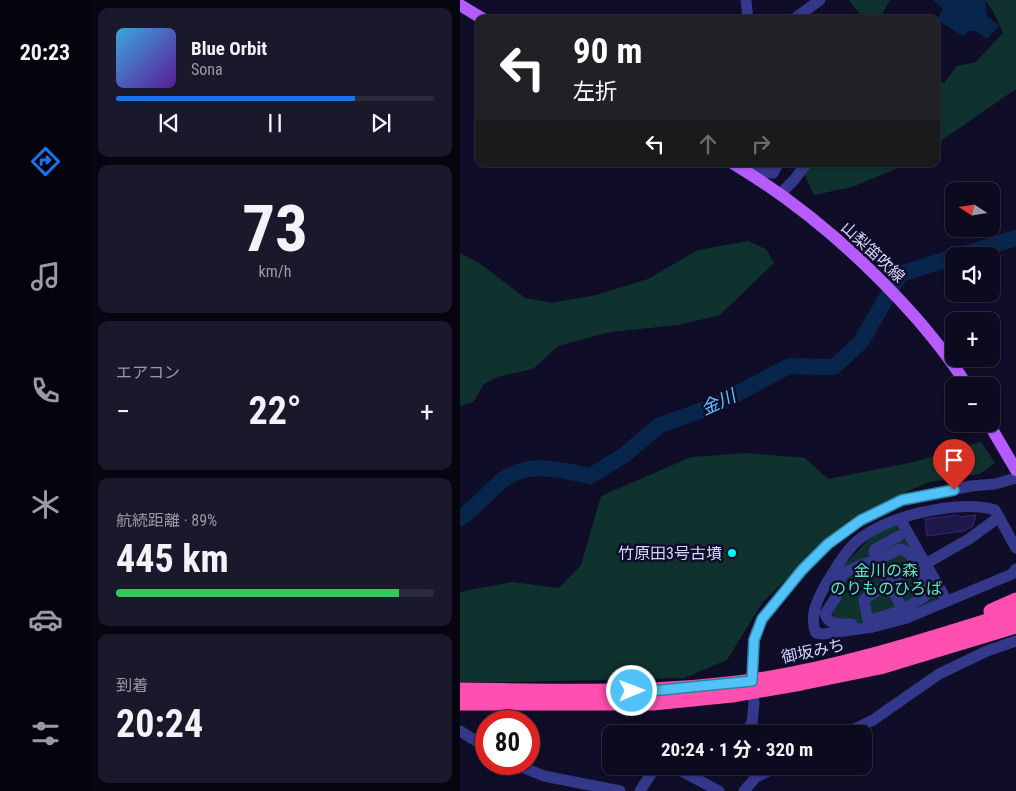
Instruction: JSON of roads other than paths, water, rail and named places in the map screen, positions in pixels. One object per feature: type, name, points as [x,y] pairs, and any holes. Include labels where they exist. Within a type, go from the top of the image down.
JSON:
[{"type":"highway","points":[[902,647],[1016,600]]},
{"type":"highway","name":"御坂みち","points":[[460,690],[651,691],[752,686],[902,647],[1016,612]]},
{"type":"highway","name":"御坂みち","points":[[460,703],[653,703],[880,667],[1016,627]]},
{"type":"main road","points":[[460,5],[476,15]]},
{"type":"main road","name":"山梨笛吹線","points":[[739,167],[806,214],[869,269],[927,331],[961,377]]},
{"type":"main road","points":[[994,432],[1016,470]]},
{"type":"street","points":[[746,0],[748,15]]},
{"type":"street","points":[[799,15],[820,0]]},
{"type":"street","points":[[739,167],[773,173],[776,167]]},
{"type":"street","points":[[780,194],[804,167]]},
{"type":"street","points":[[751,725],[754,640],[762,619],[802,570],[828,544],[861,520],[902,500],[1016,478]]},
{"type":"street","points":[[1016,548],[995,510],[982,506],[929,511],[900,519],[874,530],[856,542],[835,569],[818,598],[813,626],[816,632],[823,634],[873,627],[907,618],[1012,574],[1016,569]]},
{"type":"street","points":[[868,621],[864,600],[969,539],[999,517]]},
{"type":"street","points":[[900,519],[947,601]]},
{"type":"street","points":[[899,536],[875,549],[874,552],[903,610]]},
{"type":"street","points":[[900,549],[905,549],[909,552],[918,568],[927,586],[925,596],[903,610],[861,623],[837,624],[827,619],[825,614],[836,597],[839,582],[844,573],[900,549]]},
{"type":"street","points":[[863,725],[939,674],[987,651],[1016,641]]},
{"type":"street","points":[[460,731],[475,740]]},
{"type":"street","points":[[540,774],[620,791]]},
{"type":"street","points":[[640,791],[650,775]]},
{"type":"street","points":[[689,775],[719,791]]},
{"type":"street","points":[[744,791],[756,777],[760,775]]},
{"type":"water","points":[[933,0],[985,0],[987,16],[999,26],[987,39],[976,31],[968,31],[963,36],[940,22],[940,15],[943,9]]},
{"type":"waterway","name":"金川","points":[[987,247],[1016,238]]},
{"type":"waterway","name":"金川","points":[[460,518],[498,484],[514,473],[524,470],[546,469],[569,471],[590,476],[623,456],[660,425],[714,406],[789,366],[834,367],[861,342],[900,274],[945,260]]},
{"type":"place","name":"竹原田3号古墳","points":[[732,553]]},
{"type":"park label","name":"金川の森 のりものひろば","points":[[886,579]]}]
